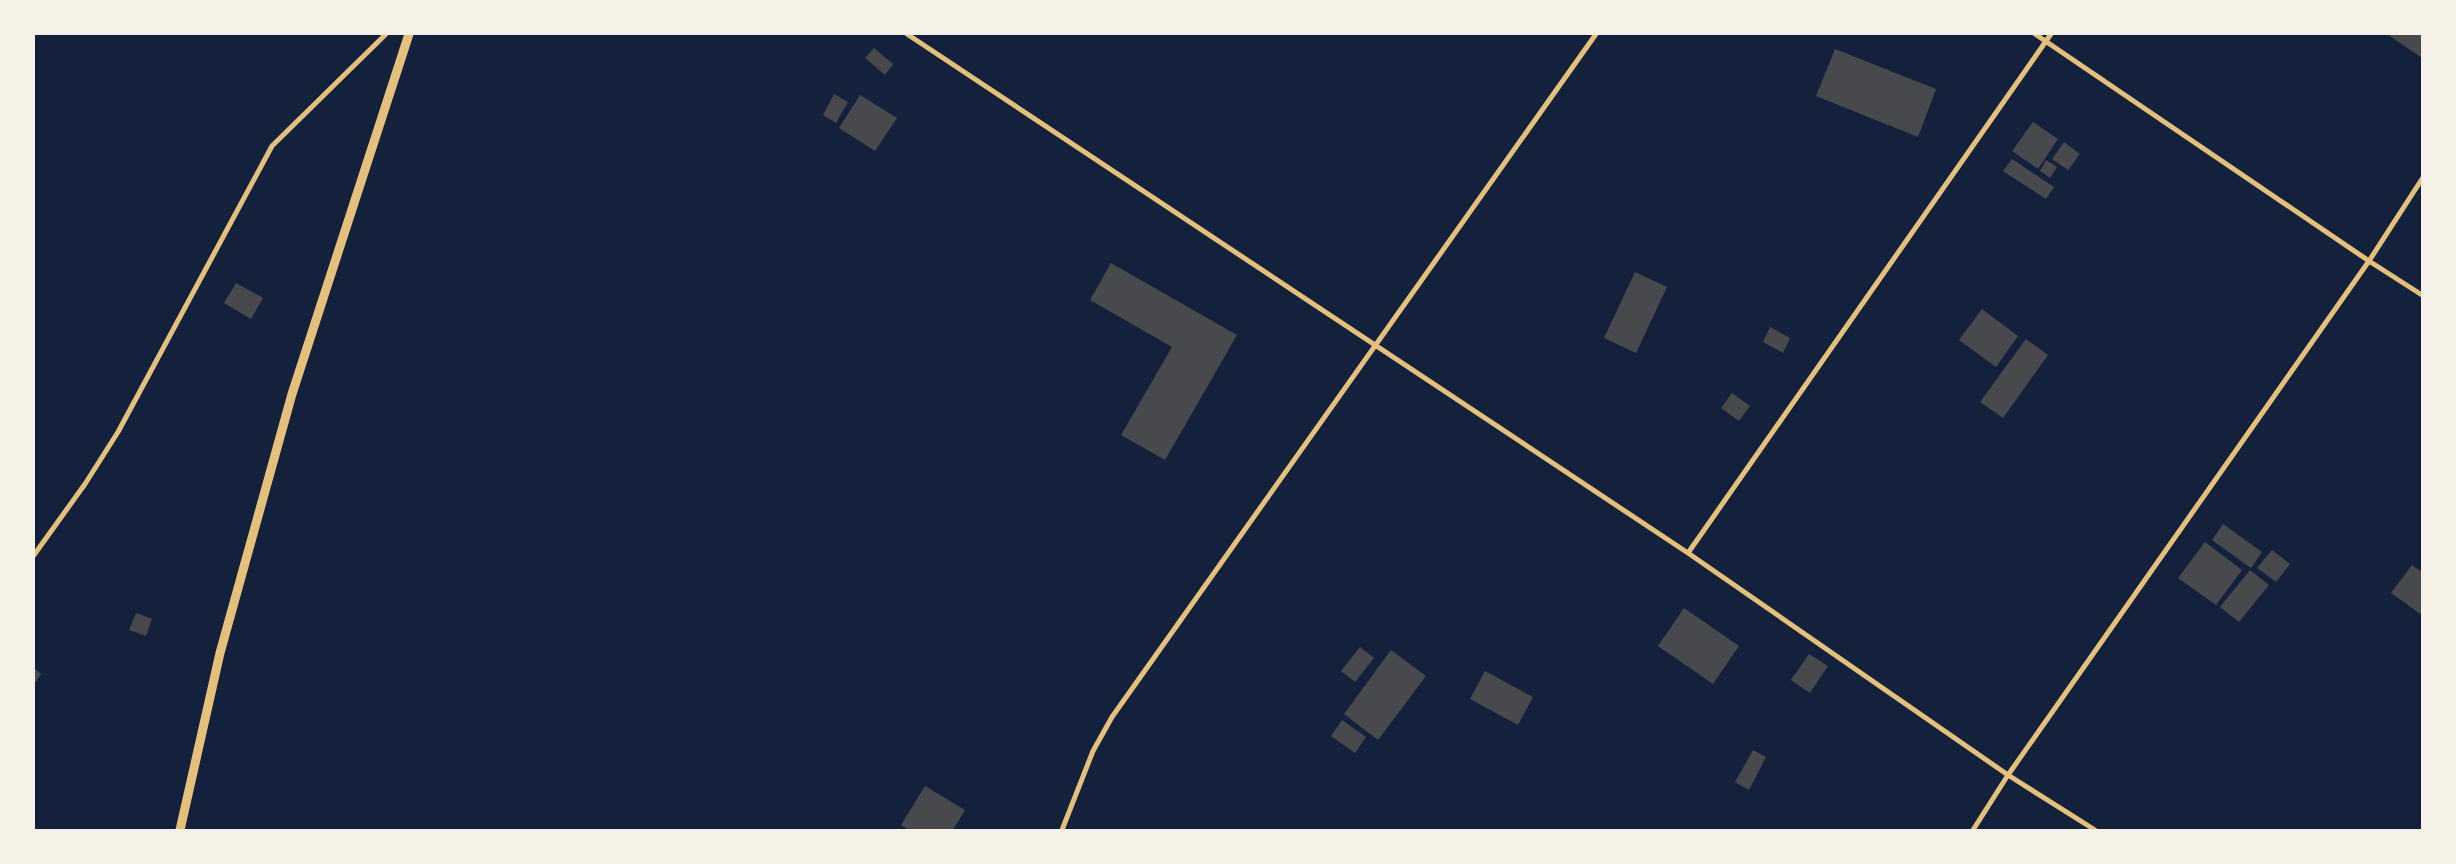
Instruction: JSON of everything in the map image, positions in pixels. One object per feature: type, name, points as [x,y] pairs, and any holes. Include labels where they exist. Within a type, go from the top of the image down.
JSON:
[{"type":"street","points":[[34,555],[85,484],[118,432],[272,146],[386,34]]},
{"type":"street","points":[[180,830],[220,653],[292,394],[409,34]]},
{"type":"street","points":[[907,34],[1375,343],[1688,553],[2008,775],[2095,830]]},
{"type":"street","points":[[1062,830],[1092,751],[1112,717],[1375,343],[1596,34]]},
{"type":"street","points":[[2035,34],[2422,295]]},
{"type":"street","points":[[1688,553],[2051,34]]},
{"type":"street","points":[[1972,830],[2008,775],[2369,261],[2422,179]]},
{"type":"building","points":[[2387,34],[2422,34],[2422,58]]},
{"type":"building","points":[[874,48],[893,64],[885,75],[865,58]]},
{"type":"building","points":[[1835,49],[1936,89],[1918,137],[1816,96]]},
{"type":"building","points":[[834,94],[848,102],[836,123],[823,115]]},
{"type":"building","points":[[860,95],[897,118],[875,151],[839,128]]},
{"type":"building","points":[[2033,122],[2058,139],[2038,169],[2012,151]]},
{"type":"building","points":[[2064,142],[2080,154],[2068,170],[2052,159]]},
{"type":"building","points":[[2012,159],[2054,187],[2046,199],[2003,171]]},
{"type":"building","points":[[2046,160],[2057,167],[2050,178],[2040,171]]},
{"type":"building","points":[[1111,263],[1237,335],[1165,460],[1121,435],[1172,347],[1090,300]]},
{"type":"building","points":[[1635,272],[1667,287],[1636,353],[1604,338]]},
{"type":"building","points":[[236,283],[263,298],[251,319],[224,303]]},
{"type":"building","points":[[1982,309],[2018,336],[1996,367],[1959,340]]},
{"type":"building","points":[[1770,327],[1790,338],[1783,353],[1763,342]]},
{"type":"building","points":[[2026,339],[2048,355],[2003,418],[1980,402]]},
{"type":"building","points":[[1732,393],[1750,406],[1739,421],[1721,408]]},
{"type":"building","points":[[2223,524],[2262,552],[2251,568],[2212,540]]},
{"type":"building","points":[[2205,542],[2242,570],[2216,605],[2178,578]]},
{"type":"building","points":[[2272,550],[2290,564],[2276,582],[2257,568]]},
{"type":"building","points":[[2412,565],[2422,572],[2422,615],[2391,593]]},
{"type":"building","points":[[2250,570],[2269,585],[2239,622],[2220,607]]},
{"type":"building","points":[[1684,608],[1739,646],[1713,684],[1658,646]]},
{"type":"building","points":[[136,613],[152,619],[146,636],[129,630]]},
{"type":"building","points":[[1360,647],[1374,658],[1355,682],[1341,671]]},
{"type":"building","points":[[1391,650],[1426,676],[1378,740],[1344,714]]},
{"type":"building","points":[[1809,654],[1828,666],[1810,693],[1791,680]]},
{"type":"building","points":[[34,668],[41,674],[34,684]]},
{"type":"building","points":[[1485,671],[1533,697],[1518,725],[1470,699]]},
{"type":"building","points":[[1342,720],[1366,737],[1355,753],[1331,736]]},
{"type":"building","points":[[1753,750],[1766,757],[1749,790],[1735,782]]},
{"type":"building","points":[[925,786],[965,810],[953,830],[909,830],[901,825]]}]
